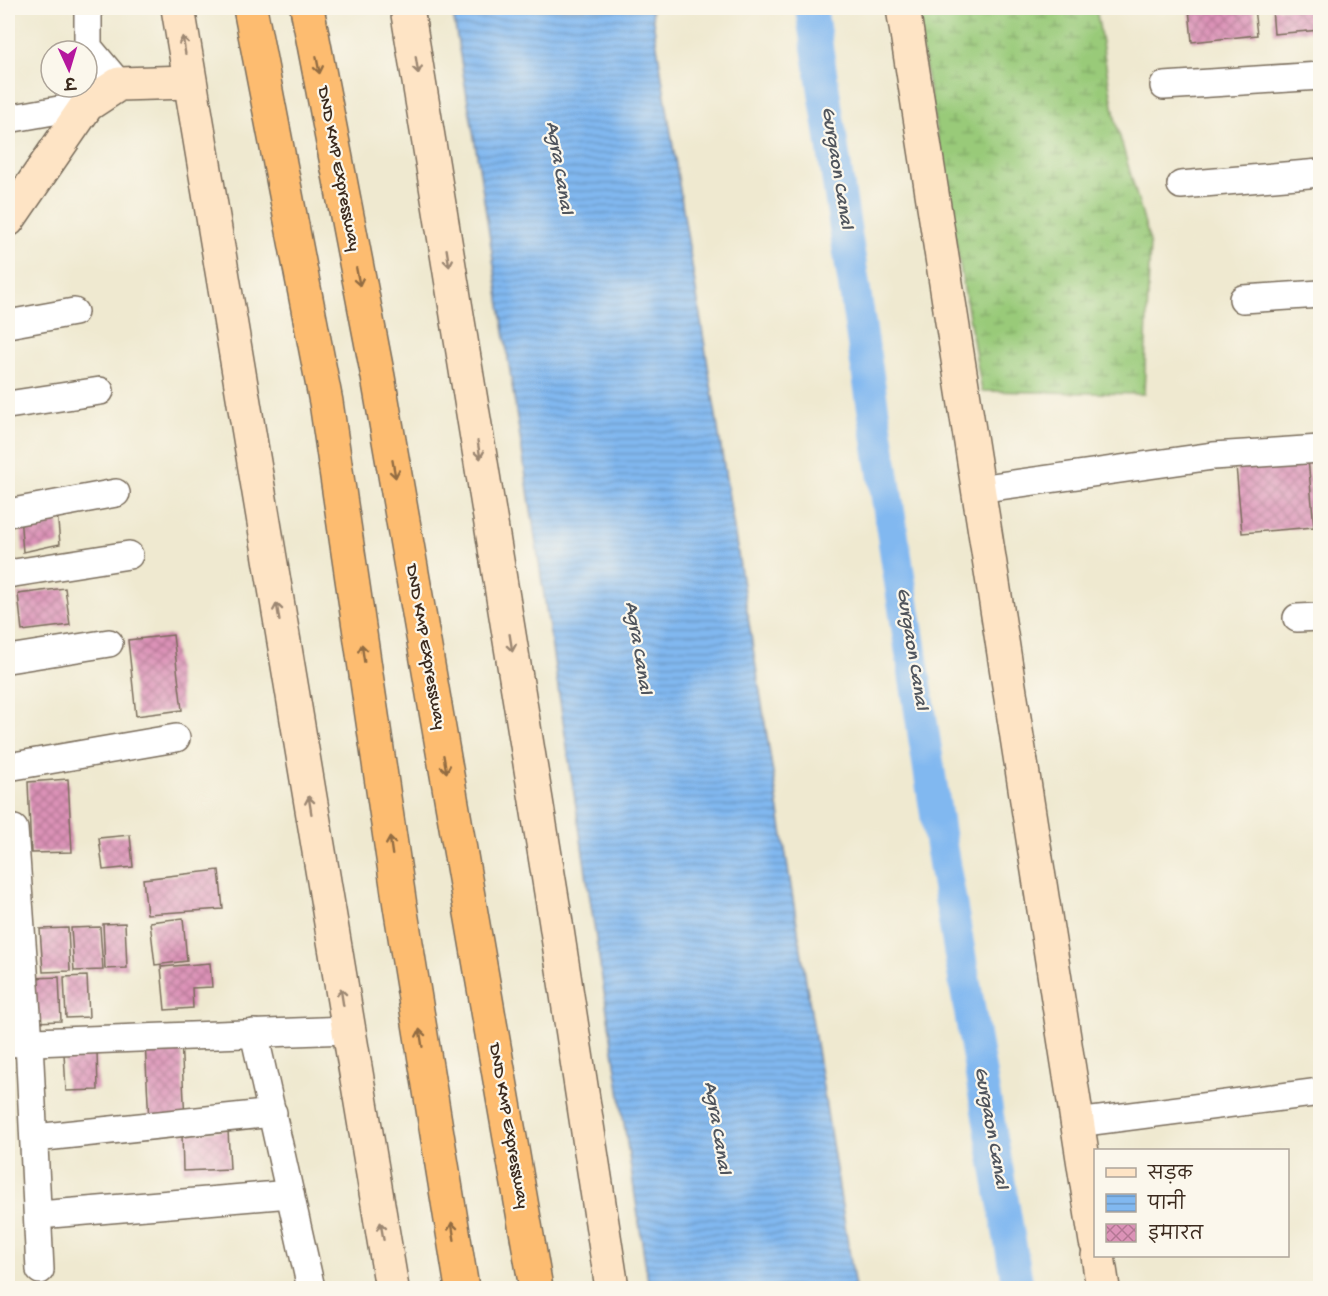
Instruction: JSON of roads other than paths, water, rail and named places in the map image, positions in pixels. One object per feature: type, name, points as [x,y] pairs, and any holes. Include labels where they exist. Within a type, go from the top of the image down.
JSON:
[{"type":"highway","points":[[250,8],[326,402],[398,894],[462,1288]]},
{"type":"highway","name":"DND KMP Expressway","points":[[307,8],[380,389],[536,1288]]},
{"type":"street","points":[[88,8],[88,46],[119,84]]},
{"type":"street","points":[[178,8],[392,1288]]},
{"type":"street","points":[[407,8],[555,918],[612,1288]]},
{"type":"street","points":[[903,8],[1094,1235]]},
{"type":"street","points":[[1164,86],[1320,76]]},
{"type":"street","points":[[8,220],[87,105],[119,84],[190,82]]},
{"type":"street","points":[[8,119],[87,105]]},
{"type":"street","points":[[1181,185],[1320,173]]},
{"type":"street","points":[[1243,299],[1320,294]]},
{"type":"street","points":[[8,324],[74,312]]},
{"type":"street","points":[[8,405],[100,391]]},
{"type":"street","points":[[978,489],[1223,456],[1320,449]]},
{"type":"street","points":[[8,513],[116,493]]},
{"type":"street","points":[[8,574],[129,555]]},
{"type":"street","points":[[8,658],[109,643]]},
{"type":"street","points":[[8,767],[176,738]]},
{"type":"street","points":[[14,828],[18,1042],[35,1138],[40,1270]]},
{"type":"street","points":[[18,1042],[348,1030]]},
{"type":"street","points":[[254,1033],[311,1288]]},
{"type":"street","points":[[1077,1123],[1320,1092]]},
{"type":"street","points":[[35,1138],[273,1113]]},
{"type":"street","points":[[39,1215],[290,1194]]},
{"type":"street","points":[[1098,1257],[1103,1288]]},
{"type":"water","name":"Agra Canal","points":[[452,8],[651,8],[855,1288],[649,1288],[479,167]]},
{"type":"waterway","name":"Gurgaon Canal","points":[[811,8],[940,840],[1018,1288]]}]
